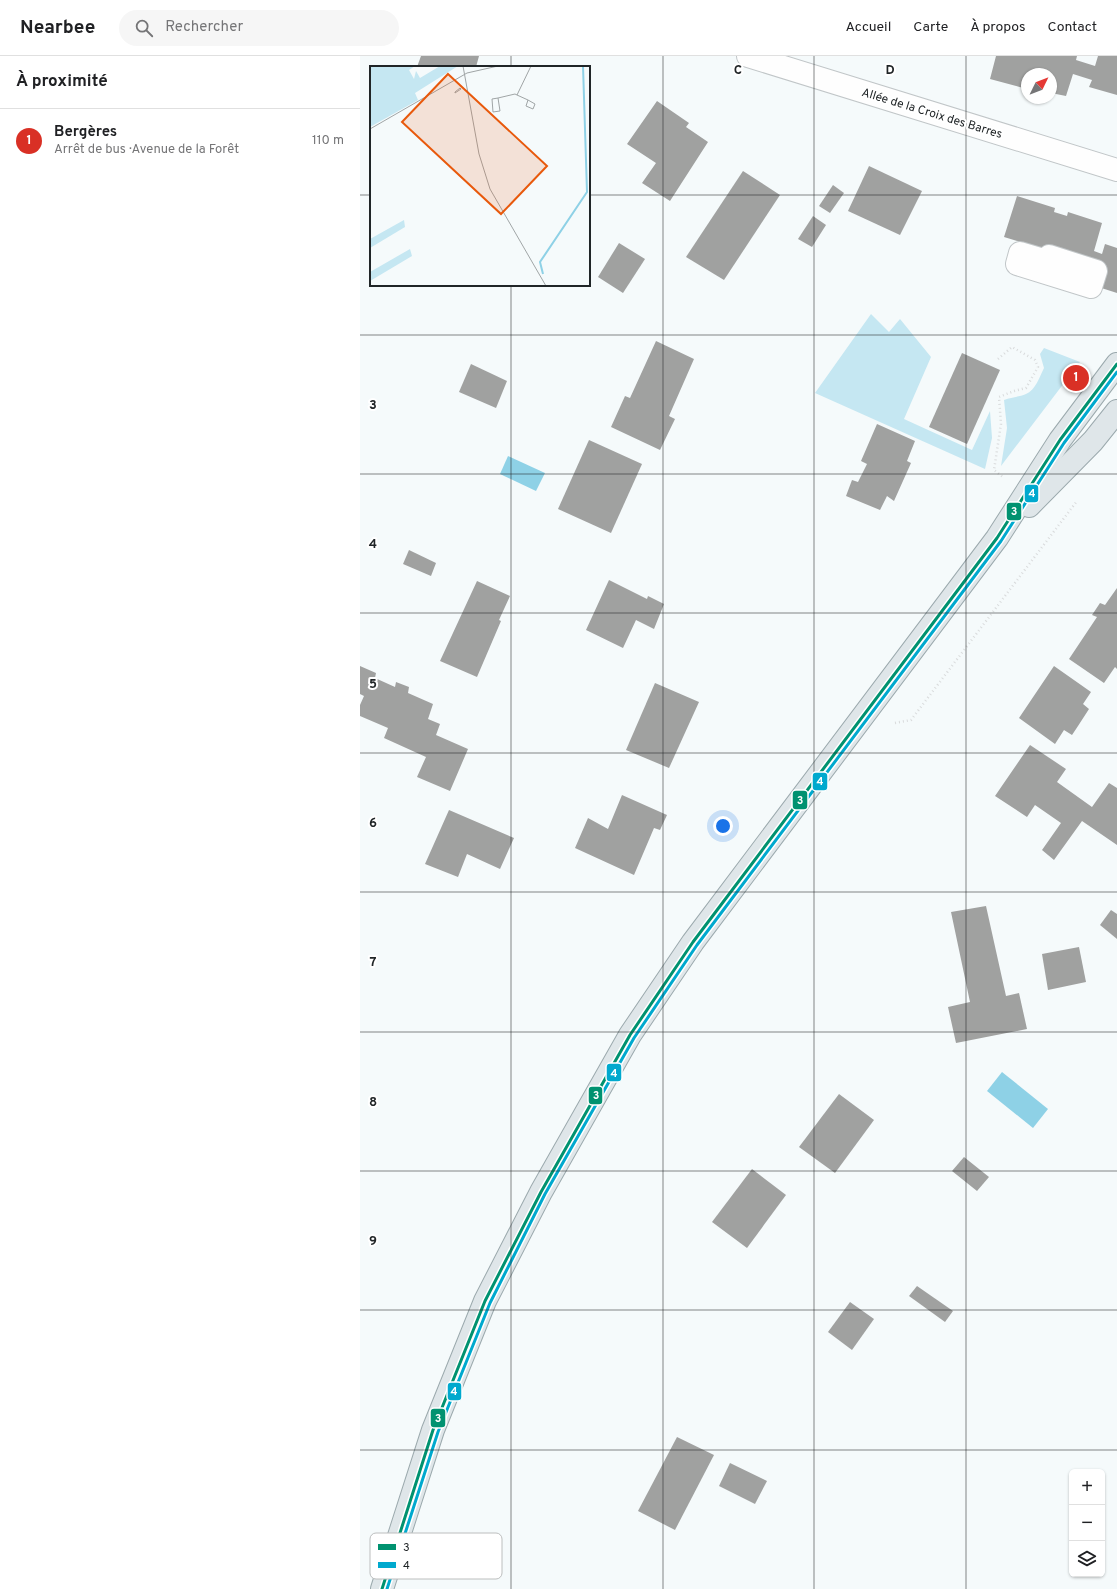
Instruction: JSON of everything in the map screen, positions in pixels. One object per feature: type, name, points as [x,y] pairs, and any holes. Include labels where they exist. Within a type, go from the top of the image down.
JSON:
[{"type":"main road","points":[[400,1533],[433,1430],[485,1301],[541,1192],[630,1035],[693,942],[997,538],[1060,440],[1117,364]]},
{"type":"main road","points":[[997,538],[1093,441],[1117,411]]},
{"type":"main road","points":[[382,1589],[385,1579]]},
{"type":"street","name":"Allée de la Croix des Barres","points":[[748,56],[1117,170]]},
{"type":"path","points":[[998,359],[1012,347],[1035,360],[1038,367],[1026,388],[999,397],[1001,424],[994,470],[1003,477]]},
{"type":"path","points":[[892,724],[911,720],[1079,498]]},
{"type":"shaded area","points":[[871,314],[889,332],[900,319],[931,357],[904,419],[972,450],[990,411],[992,438],[985,469],[815,393]]},
{"type":"shaded area","points":[[1044,348],[1080,362],[1001,466],[1007,428],[1004,400],[1026,394],[1035,387],[1044,368],[1040,354]]},
{"type":"water","points":[[508,456],[545,473],[536,491],[500,474]]},
{"type":"water","points":[[1002,1072],[1048,1109],[1033,1128],[987,1091]]},
{"type":"building","points":[[421,56],[479,56],[476,66],[417,66]]},
{"type":"building","points":[[996,56],[1077,56],[1076,60],[1095,66],[1098,56],[1117,56],[1117,95],[1089,87],[1092,80],[1073,74],[1066,96],[1057,94],[1057,68],[1021,68],[1021,87],[990,79]]},
{"type":"building","points":[[657,101],[689,123],[686,127],[708,142],[670,201],[642,183],[656,163],[627,144]]},
{"type":"building","points":[[869,166],[922,191],[900,235],[848,211]]},
{"type":"building","points":[[743,171],[780,195],[724,280],[686,257]]},
{"type":"building","points":[[833,185],[844,193],[830,213],[819,206]]},
{"type":"building","points":[[1017,196],[1055,208],[1054,212],[1067,216],[1068,212],[1102,223],[1094,251],[1102,254],[1105,244],[1117,248],[1117,293],[1092,285],[1024,243],[1004,237]]},
{"type":"building","points":[[813,216],[826,225],[812,247],[798,239]]},
{"type":"building","points":[[619,243],[645,259],[623,293],[598,277]]},
{"type":"building","points":[[656,341],[694,359],[669,416],[675,419],[660,450],[611,427],[625,396],[630,398]]},
{"type":"building","points":[[962,353],[1000,370],[967,444],[929,427]]},
{"type":"building","points":[[471,364],[507,381],[496,408],[459,392]]},
{"type":"building","points":[[877,424],[915,441],[907,461],[911,463],[894,501],[887,496],[880,510],[846,496],[852,480],[858,482],[867,464],[861,461]]},
{"type":"building","points":[[589,440],[642,464],[611,533],[558,509]]},
{"type":"building","points":[[409,550],[436,563],[431,576],[403,564]]},
{"type":"building","points":[[609,580],[647,599],[648,596],[664,604],[654,629],[636,620],[623,648],[586,630]]},
{"type":"building","points":[[477,581],[510,596],[477,677],[440,661]]},
{"type":"building","points":[[1117,588],[1117,669],[1115,667],[1104,683],[1069,659],[1097,617],[1092,615],[1100,603],[1105,605]]},
{"type":"building","points":[[360,666],[376,673],[375,678],[395,687],[396,682],[409,687],[408,693],[433,704],[428,719],[440,724],[436,735],[468,749],[450,791],[417,777],[426,757],[384,738],[388,728],[360,716],[360,705],[364,696],[360,694]]},
{"type":"building","points":[[1054,666],[1091,692],[1083,704],[1089,709],[1072,735],[1064,730],[1055,744],[1019,718]]},
{"type":"building","points":[[655,683],[699,702],[669,768],[626,750]]},
{"type":"building","points":[[1030,745],[1066,769],[1057,782],[1092,807],[1109,783],[1117,788],[1117,845],[1082,821],[1054,860],[1042,850],[1061,823],[1035,805],[1027,817],[995,796]]},
{"type":"building","points":[[622,795],[667,815],[660,830],[654,828],[634,875],[575,848],[588,818],[608,829]]},
{"type":"building","points":[[449,810],[514,838],[500,869],[467,854],[458,877],[425,864]]},
{"type":"building","points":[[986,906],[1006,996],[1019,993],[1027,1029],[956,1043],[948,1007],[970,1002],[951,912]]},
{"type":"building","points":[[1111,910],[1117,914],[1117,939],[1100,925]]},
{"type":"building","points":[[1079,947],[1086,982],[1048,990],[1042,954]]},
{"type":"building","points":[[839,1094],[874,1120],[835,1173],[799,1147]]},
{"type":"building","points":[[964,1157],[989,1177],[977,1191],[952,1171]]},
{"type":"building","points":[[752,1169],[786,1195],[747,1248],[712,1222]]},
{"type":"building","points":[[917,1286],[953,1311],[945,1322],[909,1296]]},
{"type":"building","points":[[850,1302],[874,1319],[852,1350],[828,1332]]},
{"type":"building","points":[[677,1437],[714,1455],[675,1530],[638,1511]]},
{"type":"building","points":[[730,1463],[767,1481],[755,1504],[719,1486]]},
{"type":"transit line","name":"3","points":[[400,1533],[433,1430],[485,1301],[541,1192],[630,1035],[693,942],[997,538],[1060,440],[1117,364]]},
{"type":"transit line","name":"4","points":[[405,1533],[438,1432],[490,1303],[545,1194],[634,1038],[697,945],[1001,541],[1064,443],[1117,372]]},
{"type":"transit line","name":"3","points":[[382,1589],[385,1579]]},
{"type":"transit line","name":"4","points":[[387,1589],[390,1579]]},
{"type":"place","name":"Bergères","points":[[1076,378]]}]
